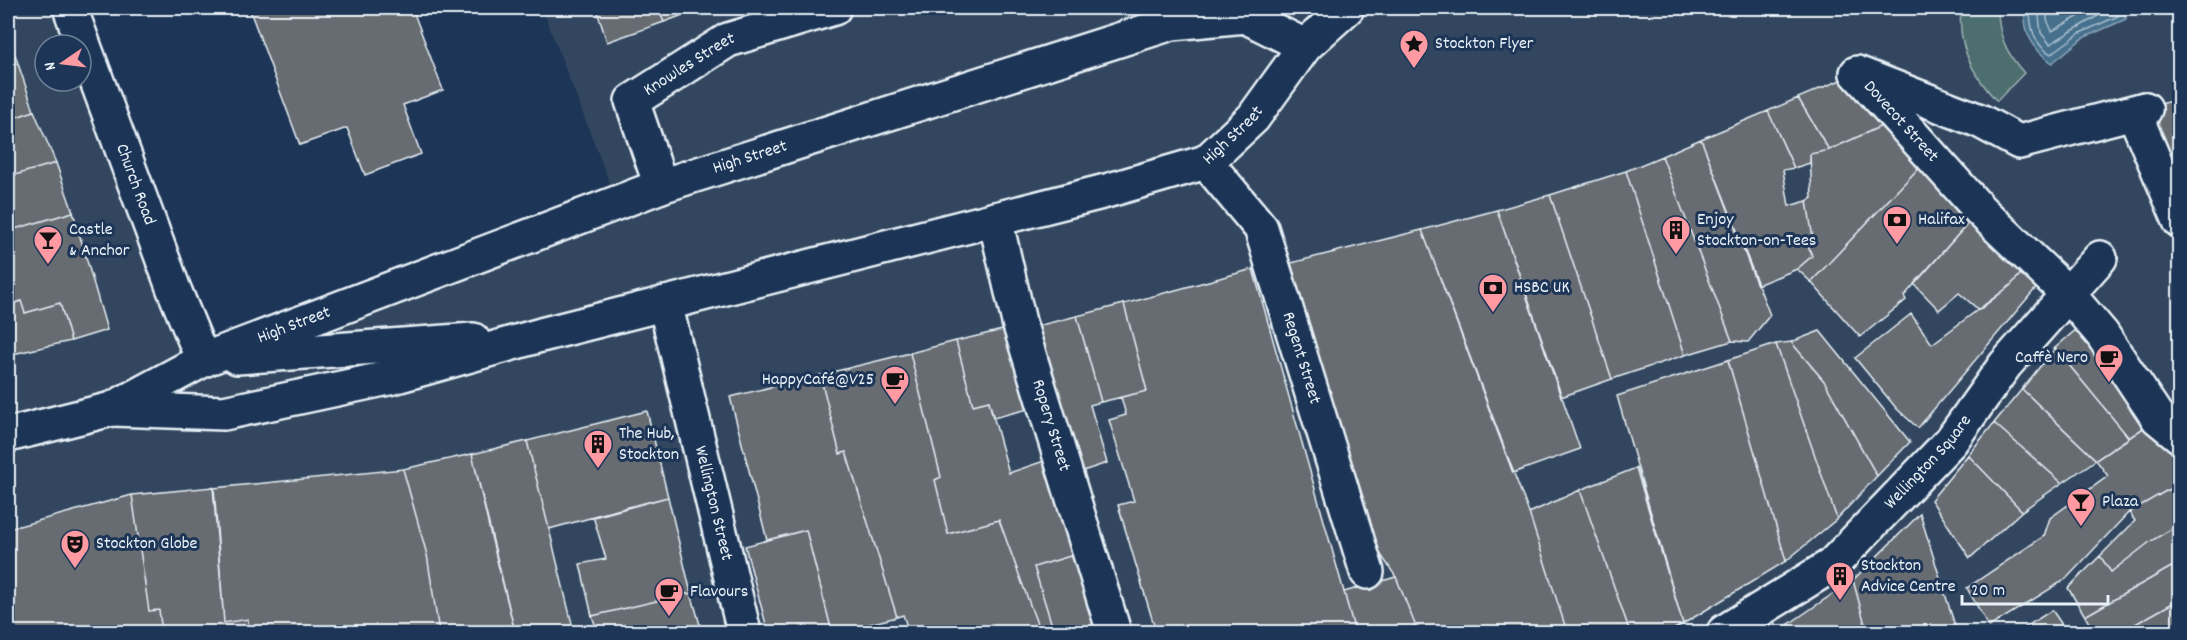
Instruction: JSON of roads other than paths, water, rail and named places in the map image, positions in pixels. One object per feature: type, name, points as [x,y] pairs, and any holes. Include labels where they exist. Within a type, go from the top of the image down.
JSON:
[{"type":"street","name":"Church Road","points":[[70,8],[203,360]]},
{"type":"street","name":"Knowles Street","points":[[661,186],[632,101],[728,40],[834,8]]},
{"type":"street","name":"High Street","points":[[112,409],[224,413],[393,377],[541,335],[995,219],[1206,162],[1253,118],[1305,46],[1347,8]]},
{"type":"street","name":"High Street","points":[[8,435],[112,409],[203,360],[661,186],[1172,23],[1245,16],[1305,46]]},
{"type":"street","name":"Dovecot Street","points":[[2180,220],[2138,122],[2145,109],[2019,142],[1980,121],[1857,73],[1980,210],[2068,294],[2102,334],[2158,418],[2180,436]]},
{"type":"street","name":"Regent Street","points":[[1206,162],[1262,228],[1367,572]]},
{"type":"street","name":"Ropery Street","points":[[995,219],[1019,322],[1114,633]]},
{"type":"street","name":"Wellington Square","points":[[1724,633],[1832,565],[1951,441],[2005,365],[2100,258]]},
{"type":"street","name":"Wellington Street","points":[[665,303],[744,633]]},
{"type":"street","name":"High Street","points":[[203,360],[541,335]]},
{"type":"water","points":[[2025,8],[2124,8],[2126,19],[2083,38],[2052,63],[2030,39],[2027,32]]},
{"type":"place","name":"Stockton Flyer","points":[[1414,70]]},
{"type":"place","name":"Halifax","points":[[1897,246]]},
{"type":"place","name":"Enjoy Stockton-on-Tees","points":[[1676,256]]},
{"type":"place","name":"Castle & Anchor","points":[[48,266]]},
{"type":"place","name":"HSBC UK","points":[[1493,314]]},
{"type":"place","name":"Caffè Nero","points":[[2109,384]]},
{"type":"place","name":"HappyCafé@V25","points":[[895,406]]},
{"type":"place","name":"The Hub, Stockton","points":[[598,470]]},
{"type":"place","name":"Plaza","points":[[2081,528]]},
{"type":"place","name":"Stockton Globe","points":[[75,570]]},
{"type":"place","name":"Stockton Advice Centre","points":[[1840,602]]},
{"type":"place","name":"Flavours","points":[[669,618]]}]
